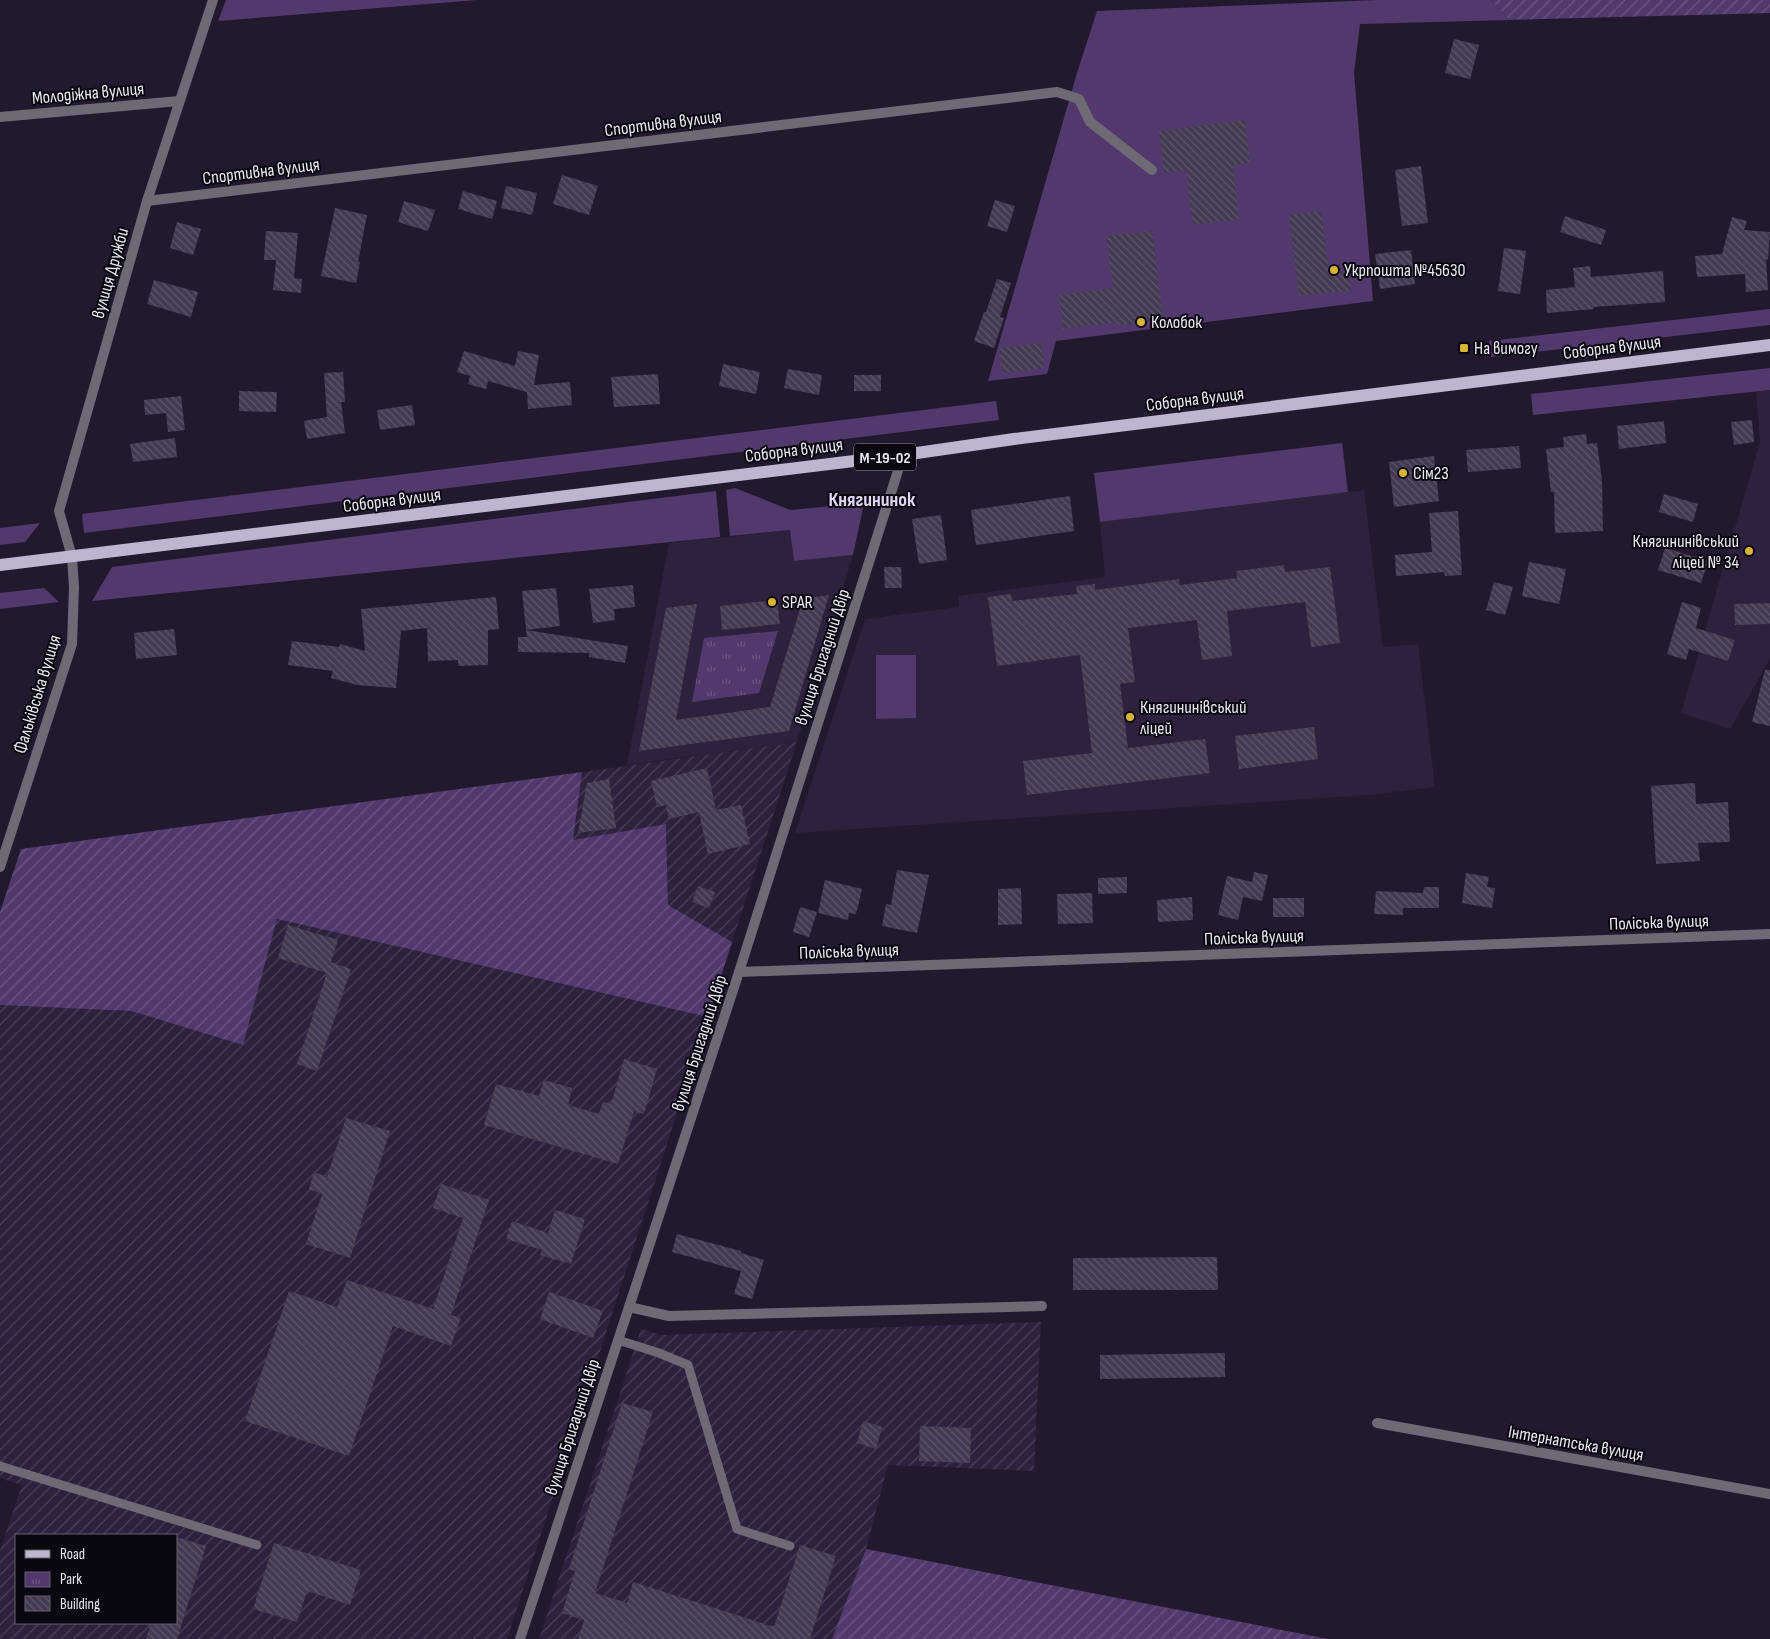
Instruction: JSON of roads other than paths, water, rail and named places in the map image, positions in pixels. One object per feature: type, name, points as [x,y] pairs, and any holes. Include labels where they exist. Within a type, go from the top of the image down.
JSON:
[{"type":"main road","name":"Соборна вулиця","points":[[0,565],[1770,345]]},
{"type":"street","name":"вулиця Дружби","points":[[72,556],[59,511],[147,201],[213,0]]},
{"type":"street","name":"Спортивна вулиця","points":[[147,201],[1057,92],[1079,99],[1090,122],[1152,170]]},
{"type":"street","name":"Молодіжна вулиця","points":[[0,117],[179,101]]},
{"type":"street","name":"вулиця Бригадний Двір","points":[[520,1639],[739,972],[903,454]]},
{"type":"street","name":"Фальківська вулиця","points":[[0,867],[72,644],[74,587],[72,556]]},
{"type":"street","name":"Поліська вулиця","points":[[739,972],[1770,934]]},
{"type":"street","points":[[629,1307],[670,1316],[1042,1306]]},
{"type":"street","name":"Інтернатська вулиця","points":[[1377,1423],[1770,1494]]},
{"type":"lane","points":[[618,1340],[688,1365],[737,1529],[790,1546]]},
{"type":"lane","points":[[0,1466],[257,1545]]},
{"type":"place","name":"Укрпошта №45630","points":[[1334,270]]},
{"type":"place","name":"Колобок","points":[[1141,322]]},
{"type":"place","name":"На вимогу","points":[[1464,348]]},
{"type":"place","name":"Сім23","points":[[1403,473]]},
{"type":"place","name":"Княгининівський ліцей № 34","points":[[1749,551]]},
{"type":"place","name":"SPAR","points":[[772,602]]},
{"type":"place","name":"Княгининівський ліцей","points":[[1130,717]]},
{"type":"district","name":"Княгининок","points":[[872,499]]}]
